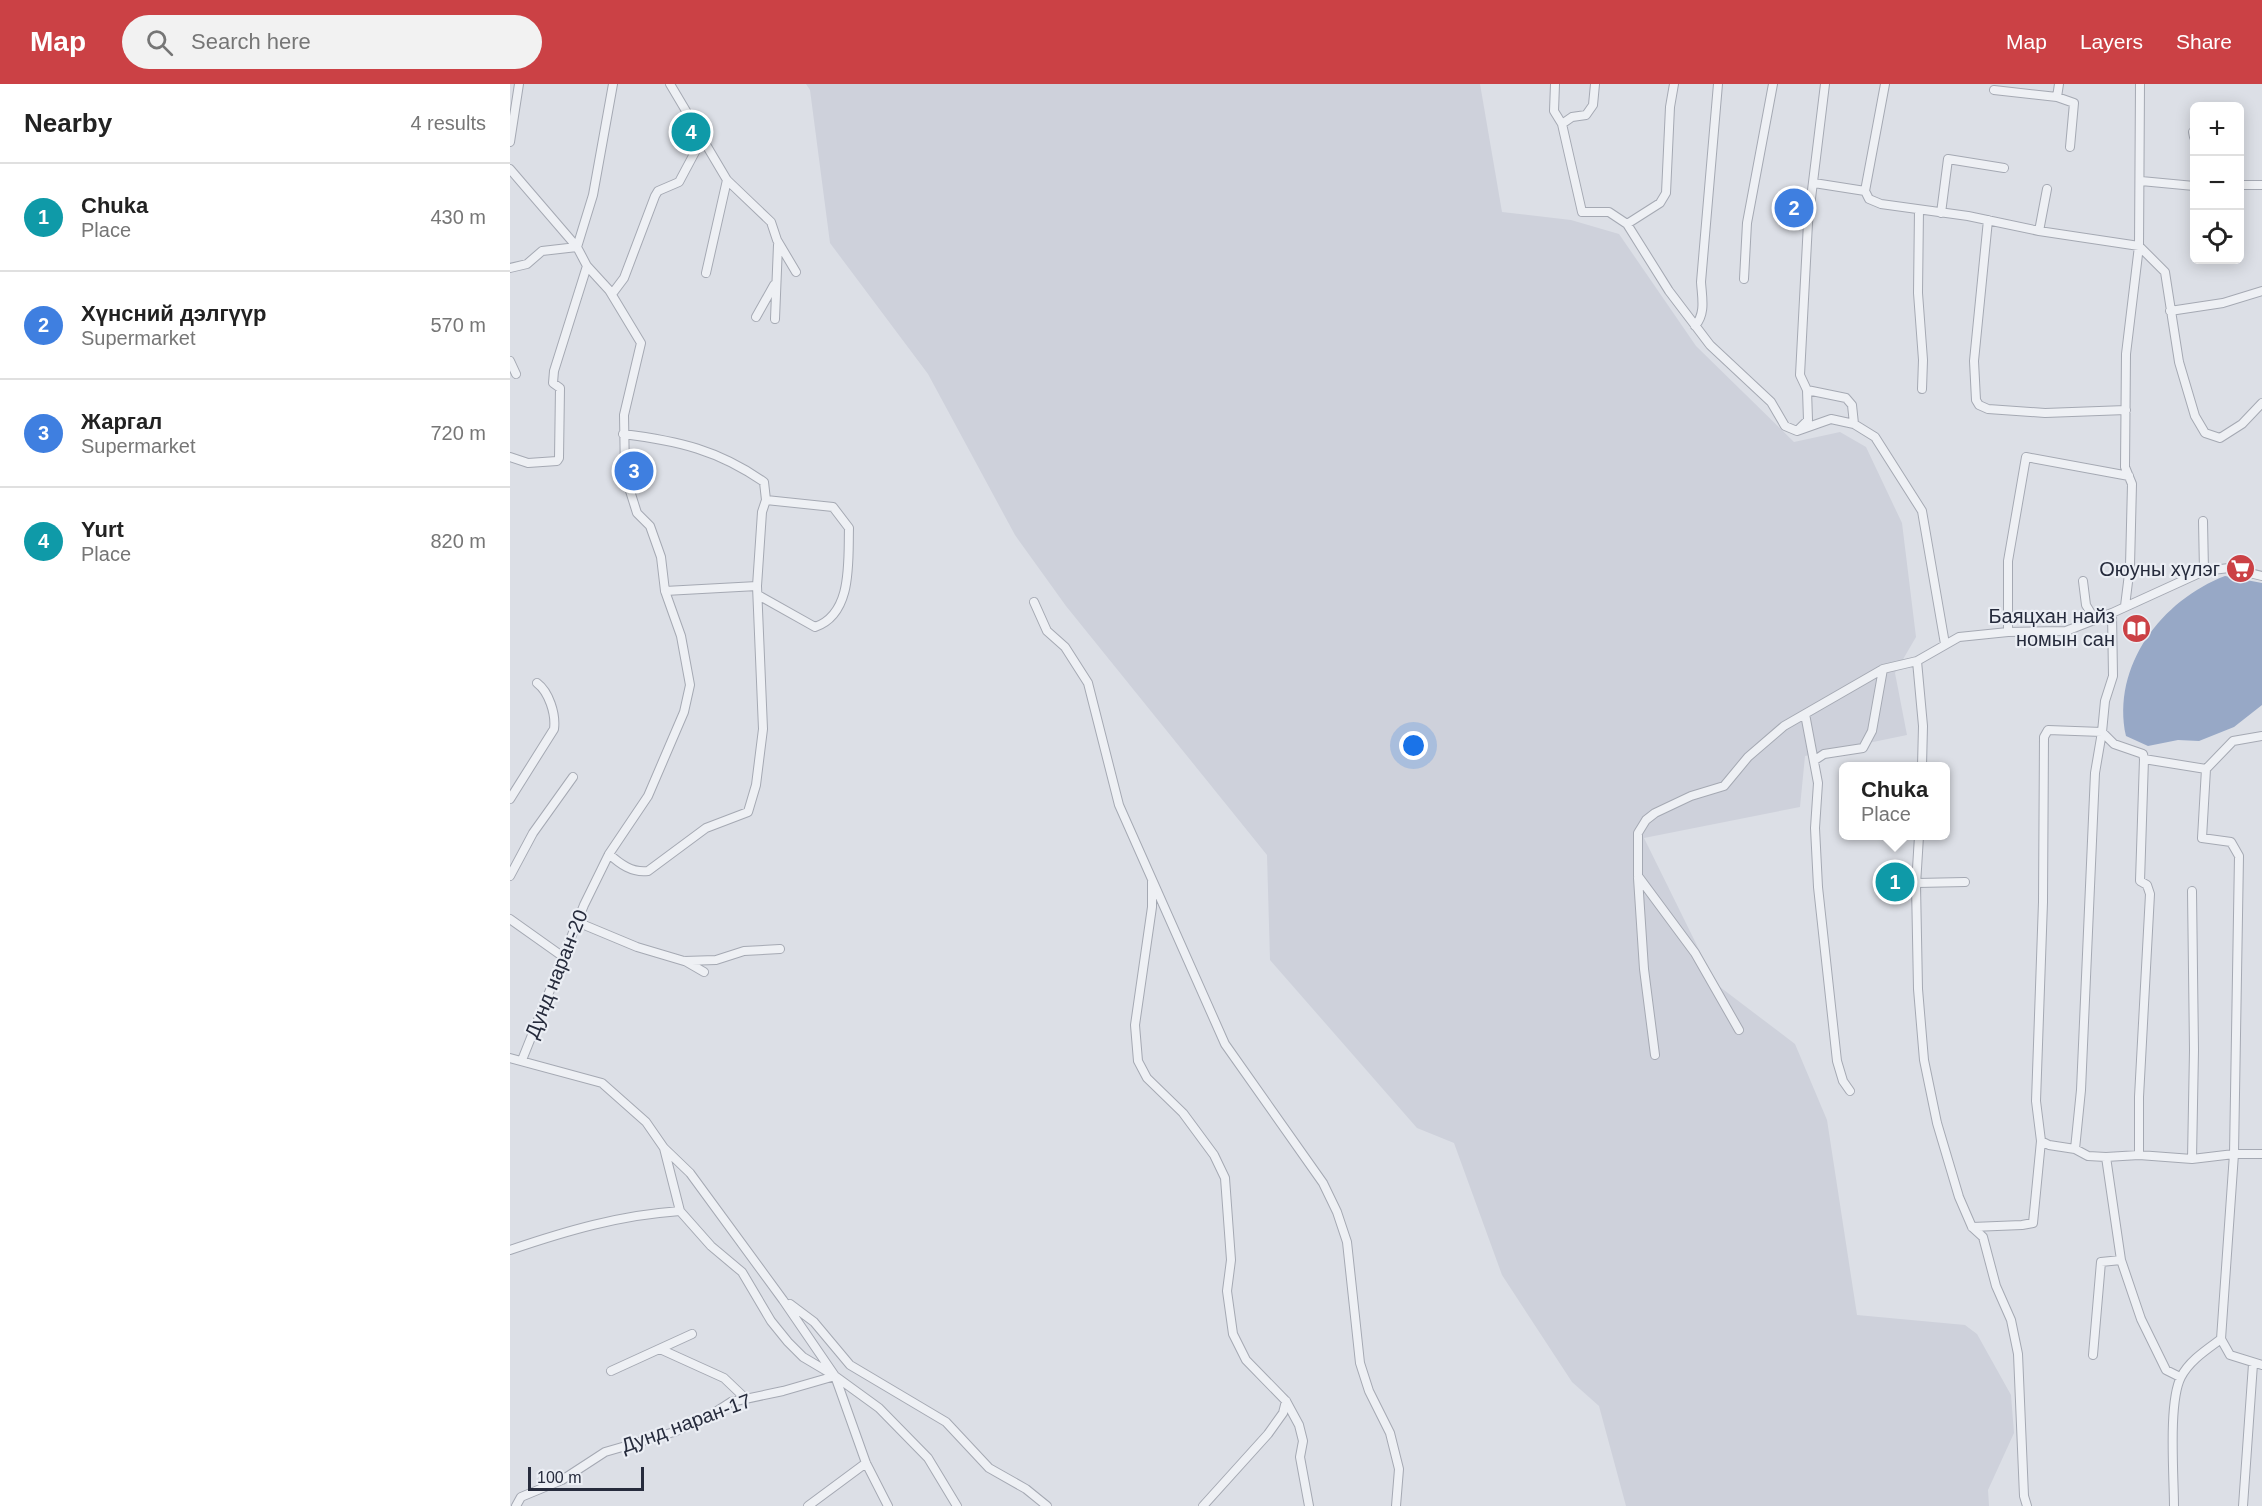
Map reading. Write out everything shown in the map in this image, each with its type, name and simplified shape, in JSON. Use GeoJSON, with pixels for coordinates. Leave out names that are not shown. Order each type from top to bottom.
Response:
{"type":"FeatureCollection","features":[{"type":"Feature","properties":{"kind":"street"},"geometry":{"type":"LineString","coordinates":[[510,142],[519,84]]}},
{"type":"Feature","properties":{"kind":"street"},"geometry":{"type":"LineString","coordinates":[[510,268],[527,264],[542,251],[577,247],[593,195],[613,84]]}},
{"type":"Feature","properties":{"kind":"street"},"geometry":{"type":"LineString","coordinates":[[670,84],[728,180],[771,222],[777,240],[796,272]]}},
{"type":"Feature","properties":{"kind":"street"},"geometry":{"type":"LineString","coordinates":[[1555,84],[1554,111],[1562,124],[1582,212],[1610,212],[1627,224],[1669,291],[1695,326],[1710,345],[1771,402],[1785,426],[1797,431],[1831,419],[1854,423],[1875,436],[1922,511],[1945,644]]}},
{"type":"Feature","properties":{"kind":"street"},"geometry":{"type":"LineString","coordinates":[[1562,124],[1572,117],[1586,115],[1593,105],[1595,84]]}},
{"type":"Feature","properties":{"kind":"street"},"geometry":{"type":"LineString","coordinates":[[1627,224],[1660,203],[1666,194],[1670,107],[1674,84]]}},
{"type":"Feature","properties":{"kind":"street"},"geometry":{"type":"LineString","coordinates":[[1695,326],[1701,319],[1703,310],[1701,282],[1718,84]]}},
{"type":"Feature","properties":{"kind":"street"},"geometry":{"type":"LineString","coordinates":[[1744,279],[1747,223],[1773,84]]}},
{"type":"Feature","properties":{"kind":"street"},"geometry":{"type":"LineString","coordinates":[[1797,431],[1808,420],[1807,390],[1800,375],[1808,223],[1825,84]]}},
{"type":"Feature","properties":{"kind":"street"},"geometry":{"type":"LineString","coordinates":[[1885,84],[1864,191],[1869,199],[1881,204],[2139,246],[2165,272],[2179,362],[2195,416],[2205,433],[2220,438],[2242,424],[2262,403]]}},
{"type":"Feature","properties":{"kind":"street"},"geometry":{"type":"LineString","coordinates":[[2057,97],[2059,84]]}},
{"type":"Feature","properties":{"kind":"street"},"geometry":{"type":"LineString","coordinates":[[2125,606],[2130,566],[2132,484],[2125,467],[2126,354],[2139,246],[2140,84]]}},
{"type":"Feature","properties":{"kind":"street"},"geometry":{"type":"LineString","coordinates":[[1994,90],[2057,97],[2074,103],[2070,147]]}},
{"type":"Feature","properties":{"kind":"street"},"geometry":{"type":"LineString","coordinates":[[612,294],[624,278],[655,196],[658,191],[679,182],[703,137]]}},
{"type":"Feature","properties":{"kind":"street"},"geometry":{"type":"LineString","coordinates":[[1941,213],[1948,159],[2004,168]]}},
{"type":"Feature","properties":{"kind":"street","name":"Дунд наран-20"},"geometry":{"type":"LineString","coordinates":[[510,169],[577,247],[587,266],[612,294],[641,343],[624,416],[625,475],[637,513],[650,526],[661,557],[665,591],[681,636],[690,685],[684,712],[648,796],[609,854],[562,956],[522,1060]]}},
{"type":"Feature","properties":{"kind":"street"},"geometry":{"type":"LineString","coordinates":[[706,273],[728,180]]}},
{"type":"Feature","properties":{"kind":"street"},"geometry":{"type":"LineString","coordinates":[[2141,181],[2190,186]]}},
{"type":"Feature","properties":{"kind":"street"},"geometry":{"type":"LineString","coordinates":[[1814,183],[1864,191]]}},
{"type":"Feature","properties":{"kind":"street"},"geometry":{"type":"LineString","coordinates":[[2244,185],[2262,185]]}},
{"type":"Feature","properties":{"kind":"street"},"geometry":{"type":"LineString","coordinates":[[2039,231],[2047,189]]}},
{"type":"Feature","properties":{"kind":"street"},"geometry":{"type":"LineString","coordinates":[[1919,210],[1918,293],[1923,360],[1922,389]]}},
{"type":"Feature","properties":{"kind":"street"},"geometry":{"type":"LineString","coordinates":[[1988,220],[1974,361],[1976,400],[1979,405],[1988,409],[2045,413],[2126,410]]}},
{"type":"Feature","properties":{"kind":"street"},"geometry":{"type":"LineString","coordinates":[[775,319],[777,240]]}},
{"type":"Feature","properties":{"kind":"street"},"geometry":{"type":"LineString","coordinates":[[510,457],[528,463],[557,461],[559,458],[560,388],[553,383],[554,370],[587,266]]}},
{"type":"Feature","properties":{"kind":"street"},"geometry":{"type":"LineString","coordinates":[[756,317],[777,278]]}},
{"type":"Feature","properties":{"kind":"street"},"geometry":{"type":"LineString","coordinates":[[2170,311],[2223,303],[2262,291]]}},
{"type":"Feature","properties":{"kind":"street"},"geometry":{"type":"LineString","coordinates":[[510,361],[516,374]]}},
{"type":"Feature","properties":{"kind":"street"},"geometry":{"type":"LineString","coordinates":[[1807,390],[1846,398],[1852,405],[1854,423]]}},
{"type":"Feature","properties":{"kind":"street"},"geometry":{"type":"LineString","coordinates":[[609,854],[621,865],[641,872],[648,871],[706,828],[748,812],[756,786],[764,729],[757,586],[762,512],[766,500],[764,482],[736,463],[676,441],[624,434]]}},
{"type":"Feature","properties":{"kind":"street"},"geometry":{"type":"LineString","coordinates":[[2008,632],[2008,561],[2026,457],[2129,476]]}},
{"type":"Feature","properties":{"kind":"street"},"geometry":{"type":"LineString","coordinates":[[758,595],[815,627],[827,623],[837,612],[848,575],[849,528],[833,507],[766,500]]}},
{"type":"Feature","properties":{"kind":"street"},"geometry":{"type":"LineString","coordinates":[[2203,521],[2204,571]]}},
{"type":"Feature","properties":{"kind":"street"},"geometry":{"type":"LineString","coordinates":[[1655,1054],[1644,969],[1638,876],[1638,833],[1646,820],[1668,806],[1724,786],[1748,757],[1784,726],[1883,669],[1917,661],[1959,637],[2008,632],[2066,631],[2112,613],[2204,571],[2229,568],[2262,576]]}},
{"type":"Feature","properties":{"kind":"street"},"geometry":{"type":"LineString","coordinates":[[2083,581],[2086,605],[2095,620]]}},
{"type":"Feature","properties":{"kind":"street"},"geometry":{"type":"LineString","coordinates":[[665,591],[757,586]]}},
{"type":"Feature","properties":{"kind":"street"},"geometry":{"type":"LineString","coordinates":[[1034,602],[1047,631],[1065,647],[1088,683],[1119,805],[1153,877],[1225,1044],[1323,1183],[1337,1212],[1347,1242],[1360,1363],[1369,1390],[1390,1433],[1399,1469],[1396,1506]]}},
{"type":"Feature","properties":{"kind":"street"},"geometry":{"type":"LineString","coordinates":[[2075,1149],[2081,1090],[2095,773],[2105,701],[2113,676],[2112,613]]}},
{"type":"Feature","properties":{"kind":"street"},"geometry":{"type":"LineString","coordinates":[[1917,661],[1923,726],[1922,762]]}},
{"type":"Feature","properties":{"kind":"street"},"geometry":{"type":"LineString","coordinates":[[1815,760],[1824,754],[1863,747],[1872,731],[1883,669]]}},
{"type":"Feature","properties":{"kind":"street"},"geometry":{"type":"LineString","coordinates":[[510,799],[554,729],[555,722],[548,691],[537,682]]}},
{"type":"Feature","properties":{"kind":"street"},"geometry":{"type":"LineString","coordinates":[[1805,714],[1815,760],[1818,887],[1837,1061],[1843,1081],[1850,1091]]}},
{"type":"Feature","properties":{"kind":"street"},"geometry":{"type":"LineString","coordinates":[[1972,1227],[2022,1226],[2033,1223],[2041,1141],[2036,1101],[2043,902],[2044,737],[2048,730],[2102,732],[2114,744],[2143,754],[2140,881],[2147,885],[2150,894],[2140,1085],[2139,1155]]}},
{"type":"Feature","properties":{"kind":"street"},"geometry":{"type":"LineString","coordinates":[[2243,1506],[2258,1364],[2230,1355],[2221,1339],[2234,1154],[2239,856],[2231,842],[2202,838],[2202,801],[2206,769],[2233,741],[2262,736]]}},
{"type":"Feature","properties":{"kind":"street"},"geometry":{"type":"LineString","coordinates":[[2144,759],[2206,769]]}},
{"type":"Feature","properties":{"kind":"street"},"geometry":{"type":"LineString","coordinates":[[510,876],[533,833],[573,777]]}},
{"type":"Feature","properties":{"kind":"street"},"geometry":{"type":"LineString","coordinates":[[1919,840],[1918,989],[1924,1060],[1937,1123],[1959,1197],[1972,1227],[1983,1237],[1996,1286],[2012,1320],[2018,1354],[2024,1496],[2027,1506]]}},
{"type":"Feature","properties":{"kind":"street"},"geometry":{"type":"LineString","coordinates":[[1634,850],[1638,876],[1695,953],[1739,1030]]}},
{"type":"Feature","properties":{"kind":"street"},"geometry":{"type":"LineString","coordinates":[[1153,877],[1152,907],[1135,1025],[1138,1061],[1147,1078],[1183,1113],[1214,1155],[1225,1178],[1231,1260],[1227,1291],[1233,1334],[1246,1360],[1286,1401],[1303,1441],[1300,1457],[1309,1506]]}},
{"type":"Feature","properties":{"kind":"street"},"geometry":{"type":"LineString","coordinates":[[1917,883],[1965,882]]}},
{"type":"Feature","properties":{"kind":"street"},"geometry":{"type":"LineString","coordinates":[[2192,891],[2194,1050],[2192,1160]]}},
{"type":"Feature","properties":{"kind":"street"},"geometry":{"type":"LineString","coordinates":[[510,919],[562,956]]}},
{"type":"Feature","properties":{"kind":"street"},"geometry":{"type":"LineString","coordinates":[[577,922],[637,947],[684,961],[704,972]]}},
{"type":"Feature","properties":{"kind":"street"},"geometry":{"type":"LineString","coordinates":[[684,961],[716,960],[744,951],[780,949]]}},
{"type":"Feature","properties":{"kind":"street"},"geometry":{"type":"LineString","coordinates":[[510,1058],[602,1083],[646,1122],[664,1148],[690,1173],[783,1300],[835,1376],[866,1463],[888,1506]]}},
{"type":"Feature","properties":{"kind":"street"},"geometry":{"type":"LineString","coordinates":[[2041,1141],[2049,1145],[2075,1149],[2088,1156],[2139,1155],[2192,1160],[2234,1154],[2262,1154]]}},
{"type":"Feature","properties":{"kind":"street"},"geometry":{"type":"LineString","coordinates":[[664,1148],[680,1211],[711,1246],[742,1272],[771,1321],[788,1342],[803,1357],[835,1376],[879,1408],[927,1458],[957,1506]]}},
{"type":"Feature","properties":{"kind":"street"},"geometry":{"type":"LineString","coordinates":[[2106,1157],[2121,1260],[2141,1319],[2166,1370],[2181,1377]]}},
{"type":"Feature","properties":{"kind":"street"},"geometry":{"type":"LineString","coordinates":[[510,1250],[586,1225],[638,1214],[680,1211]]}},
{"type":"Feature","properties":{"kind":"street"},"geometry":{"type":"LineString","coordinates":[[2093,1355],[2101,1262],[2121,1260]]}},
{"type":"Feature","properties":{"kind":"street"},"geometry":{"type":"LineString","coordinates":[[783,1300],[814,1322],[850,1365],[946,1422],[989,1468],[1026,1489],[1046,1505]]}},
{"type":"Feature","properties":{"kind":"street"},"geometry":{"type":"LineString","coordinates":[[611,1371],[692,1334]]}},
{"type":"Feature","properties":{"kind":"street"},"geometry":{"type":"LineString","coordinates":[[2174,1506],[2175,1402],[2181,1377],[2198,1356],[2221,1339]]}},
{"type":"Feature","properties":{"kind":"street"},"geometry":{"type":"LineString","coordinates":[[660,1349],[724,1378],[745,1398]]}},
{"type":"Feature","properties":{"kind":"street","name":"Дунд наран-17"},"geometry":{"type":"LineString","coordinates":[[516,1506],[521,1497],[562,1480],[605,1452],[674,1432],[745,1398],[783,1391],[835,1376]]}},
{"type":"Feature","properties":{"kind":"street"},"geometry":{"type":"LineString","coordinates":[[1203,1506],[1242,1459],[1268,1434],[1283,1413],[1286,1401]]}},
{"type":"Feature","properties":{"kind":"street"},"geometry":{"type":"LineString","coordinates":[[808,1506],[866,1463]]}},
{"type":"Feature","properties":{"kind":"shaded area"},"geometry":{"type":"Polygon","coordinates":[[[806,84],[1480,84],[1502,212],[1571,220],[1619,234],[1696,346],[1794,442],[1840,432],[1866,447],[1902,523],[1916,637],[1895,673],[1907,735],[1805,756],[1800,807],[1644,838],[1716,984],[1795,1044],[1827,1120],[1857,1315],[1965,1325],[1977,1334],[2011,1395],[2014,1433],[1988,1490],[1989,1506],[1626,1506],[1599,1406],[1572,1382],[1502,1275],[1454,1143],[1417,1128],[1270,960],[1267,855],[1066,606],[1015,535],[928,374],[830,243],[810,90],[806,84]]]}},
{"type":"Feature","properties":{"kind":"water"},"geometry":{"type":"Polygon","coordinates":[[[2225,576],[2262,583],[2262,705],[2234,727],[2199,741],[2178,740],[2148,746],[2126,736],[2123,710],[2126,685],[2134,661],[2146,639],[2181,601],[2225,576]]]}},
{"type":"Feature","properties":{"kind":"place","name":"Yurt"},"geometry":{"type":"Point","coordinates":[691,132]}},
{"type":"Feature","properties":{"kind":"place","name":"Хүнсний дэлгүүр"},"geometry":{"type":"Point","coordinates":[1794,208]}},
{"type":"Feature","properties":{"kind":"place","name":"Жаргал"},"geometry":{"type":"Point","coordinates":[634,471]}},
{"type":"Feature","properties":{"kind":"place","name":"Оюуны хүлэг"},"geometry":{"type":"Point","coordinates":[2241,569]}},
{"type":"Feature","properties":{"kind":"place","name":"Баяцхан найз номын сан"},"geometry":{"type":"Point","coordinates":[2136,628]}},
{"type":"Feature","properties":{"kind":"place","name":"Chuka"},"geometry":{"type":"Point","coordinates":[1895,882]}}]}
